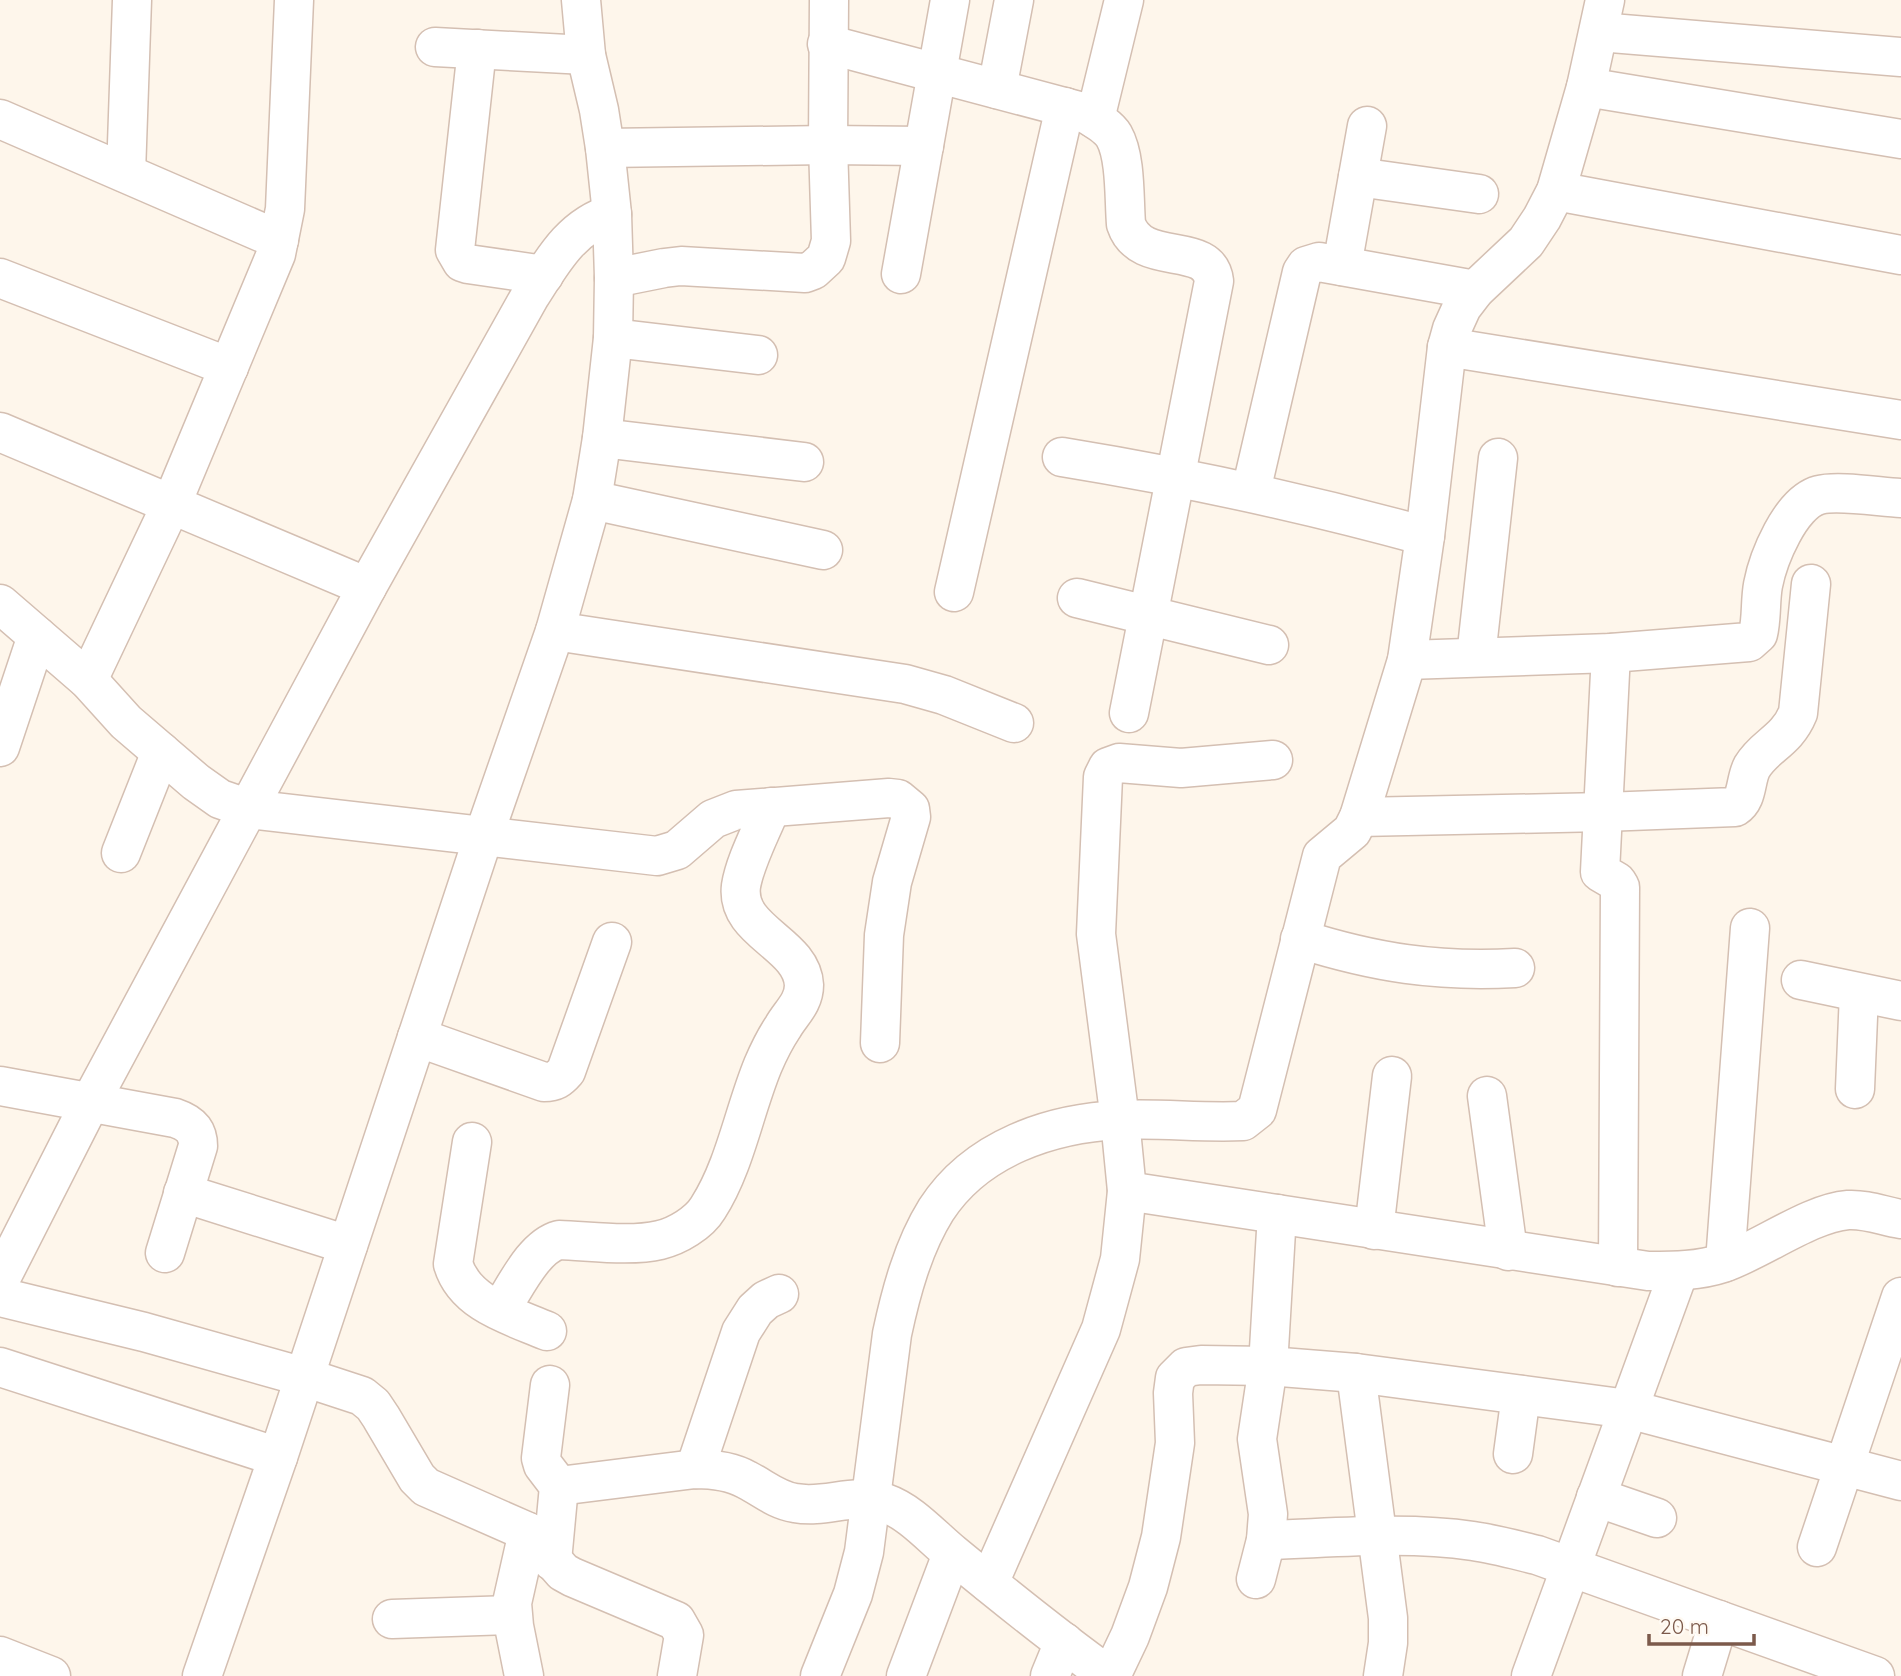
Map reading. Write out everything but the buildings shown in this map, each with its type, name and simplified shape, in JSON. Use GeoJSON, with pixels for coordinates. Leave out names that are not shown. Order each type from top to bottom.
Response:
{"type":"FeatureCollection","features":[{"type":"Feature","properties":{"kind":"street"},"geometry":{"type":"LineString","coordinates":[[126,173],[132,0]]}},
{"type":"Feature","properties":{"kind":"street"},"geometry":{"type":"LineString","coordinates":[[88,680],[172,503],[279,240],[285,209],[294,0]]}},
{"type":"Feature","properties":{"kind":"street"},"geometry":{"type":"LineString","coordinates":[[202,1676],[555,631],[592,500],[603,438],[612,338],[614,278],[612,214],[605,148],[586,55],[581,0]]}},
{"type":"Feature","properties":{"kind":"street"},"geometry":{"type":"LineString","coordinates":[[614,278],[681,266],[796,273],[813,270],[826,258],[831,241],[827,44],[830,0]]}},
{"type":"Feature","properties":{"kind":"street"},"geometry":{"type":"LineString","coordinates":[[901,274],[950,0]]}},
{"type":"Feature","properties":{"kind":"street"},"geometry":{"type":"LineString","coordinates":[[997,89],[1014,0]]}},
{"type":"Feature","properties":{"kind":"street"},"geometry":{"type":"LineString","coordinates":[[954,592],[1080,113],[1124,0]]}},
{"type":"Feature","properties":{"kind":"street"},"geometry":{"type":"LineString","coordinates":[[820,1676],[853,1594],[864,1552],[898,1304],[920,1241],[937,1209],[958,1183],[989,1157],[1023,1140],[1059,1127],[1120,1120],[1243,1121],[1257,1110],[1322,856],[1352,831],[1359,817],[1407,660],[1425,536],[1447,347],[1452,329],[1462,307],[1475,290],[1525,242],[1556,191],[1586,87],[1602,16],[1901,57]]}},
{"type":"Feature","properties":{"kind":"street"},"geometry":{"type":"LineString","coordinates":[[827,44],[1080,113],[1113,134],[1120,153],[1126,224],[1130,235],[1142,246],[1203,261],[1213,272],[1214,281],[1129,713]]}},
{"type":"Feature","properties":{"kind":"street"},"geometry":{"type":"LineString","coordinates":[[435,47],[586,55]]}},
{"type":"Feature","properties":{"kind":"street"},"geometry":{"type":"LineString","coordinates":[[477,49],[454,250],[462,262],[468,264],[544,275]]}},
{"type":"Feature","properties":{"kind":"street"},"geometry":{"type":"LineString","coordinates":[[1586,87],[1901,139]]}},
{"type":"Feature","properties":{"kind":"street"},"geometry":{"type":"LineString","coordinates":[[0,119],[279,240]]}},
{"type":"Feature","properties":{"kind":"street"},"geometry":{"type":"LineString","coordinates":[[1342,266],[1367,126]]}},
{"type":"Feature","properties":{"kind":"street"},"geometry":{"type":"LineString","coordinates":[[605,148],[924,146]]}},
{"type":"Feature","properties":{"kind":"street"},"geometry":{"type":"LineString","coordinates":[[1358,177],[1479,194]]}},
{"type":"Feature","properties":{"kind":"street"},"geometry":{"type":"LineString","coordinates":[[1556,191],[1901,255]]}},
{"type":"Feature","properties":{"kind":"street"},"geometry":{"type":"LineString","coordinates":[[0,1280],[12,1229],[90,1103],[367,587],[530,296],[575,235],[593,220],[612,214]]}},
{"type":"Feature","properties":{"kind":"street"},"geometry":{"type":"LineString","coordinates":[[1251,491],[1302,272],[1311,262],[1475,290]]}},
{"type":"Feature","properties":{"kind":"street"},"geometry":{"type":"LineString","coordinates":[[0,278],[229,367]]}},
{"type":"Feature","properties":{"kind":"street"},"geometry":{"type":"LineString","coordinates":[[612,338],[758,355]]}},
{"type":"Feature","properties":{"kind":"street"},"geometry":{"type":"LineString","coordinates":[[1447,347],[1901,420]]}},
{"type":"Feature","properties":{"kind":"street"},"geometry":{"type":"LineString","coordinates":[[0,432],[367,587]]}},
{"type":"Feature","properties":{"kind":"street"},"geometry":{"type":"LineString","coordinates":[[603,438],[804,463]]}},
{"type":"Feature","properties":{"kind":"street"},"geometry":{"type":"LineString","coordinates":[[1062,457],[1251,491],[1425,536]]}},
{"type":"Feature","properties":{"kind":"street"},"geometry":{"type":"LineString","coordinates":[[1476,657],[1498,458]]}},
{"type":"Feature","properties":{"kind":"street"},"geometry":{"type":"LineString","coordinates":[[1407,660],[1611,653],[1749,642],[1758,634],[1763,585],[1769,564],[1787,526],[1805,502],[1825,494],[1901,498]]}},
{"type":"Feature","properties":{"kind":"street"},"geometry":{"type":"LineString","coordinates":[[592,500],[823,550]]}},
{"type":"Feature","properties":{"kind":"street"},"geometry":{"type":"LineString","coordinates":[[1359,817],[1729,808],[1739,804],[1752,768],[1788,732],[1798,713],[1811,584]]}},
{"type":"Feature","properties":{"kind":"street"},"geometry":{"type":"LineString","coordinates":[[1077,598],[1269,645]]}},
{"type":"Feature","properties":{"kind":"street"},"geometry":{"type":"LineString","coordinates":[[0,604],[88,680],[126,722],[196,782],[220,799],[249,809],[657,856],[677,850],[724,813],[771,807],[898,799],[910,809],[911,817],[895,869],[884,935],[880,1043]]}},
{"type":"Feature","properties":{"kind":"street"},"geometry":{"type":"LineString","coordinates":[[555,631],[905,684],[944,695],[1014,723]]}},
{"type":"Feature","properties":{"kind":"street"},"geometry":{"type":"LineString","coordinates":[[0,747],[37,636]]}},
{"type":"Feature","properties":{"kind":"street"},"geometry":{"type":"LineString","coordinates":[[1611,653],[1600,872],[1617,882],[1620,887],[1618,1267]]}},
{"type":"Feature","properties":{"kind":"street"},"geometry":{"type":"LineString","coordinates":[[121,853],[161,752]]}},
{"type":"Feature","properties":{"kind":"street"},"geometry":{"type":"LineString","coordinates":[[989,1583],[1101,1329],[1120,1259],[1127,1191],[1096,934],[1103,777],[1108,767],[1119,763],[1181,768],[1273,760]]}},
{"type":"Feature","properties":{"kind":"street"},"geometry":{"type":"LineString","coordinates":[[500,1310],[548,1243],[559,1240],[660,1240],[694,1223],[707,1210],[725,1173],[770,1049],[784,1024],[801,1003],[804,992],[804,982],[797,964],[751,919],[744,908],[741,895],[744,875],[771,807]]}},
{"type":"Feature","properties":{"kind":"street"},"geometry":{"type":"LineString","coordinates":[[1725,1262],[1750,928]]}},
{"type":"Feature","properties":{"kind":"street"},"geometry":{"type":"LineString","coordinates":[[1300,939],[1385,962],[1460,970],[1515,968]]}},
{"type":"Feature","properties":{"kind":"street"},"geometry":{"type":"LineString","coordinates":[[417,1037],[544,1082],[553,1082],[566,1071],[612,942]]}},
{"type":"Feature","properties":{"kind":"street"},"geometry":{"type":"LineString","coordinates":[[1801,980],[1901,1000]]}},
{"type":"Feature","properties":{"kind":"street"},"geometry":{"type":"LineString","coordinates":[[1855,1089],[1859,993]]}},
{"type":"Feature","properties":{"kind":"street"},"geometry":{"type":"LineString","coordinates":[[1374,1230],[1392,1076]]}},
{"type":"Feature","properties":{"kind":"street"},"geometry":{"type":"LineString","coordinates":[[0,1087],[175,1118],[190,1125],[195,1131],[198,1146],[165,1253]]}},
{"type":"Feature","properties":{"kind":"street"},"geometry":{"type":"LineString","coordinates":[[1486,1096],[1508,1251]]}},
{"type":"Feature","properties":{"kind":"street"},"geometry":{"type":"LineString","coordinates":[[472,1143],[453,1264],[457,1275],[470,1293],[547,1331]]}},
{"type":"Feature","properties":{"kind":"street"},"geometry":{"type":"LineString","coordinates":[[1127,1191],[1648,1271],[1679,1271],[1725,1262],[1825,1216],[1847,1210],[1868,1211],[1901,1219]]}},
{"type":"Feature","properties":{"kind":"street"},"geometry":{"type":"LineString","coordinates":[[183,1193],[348,1245]]}},
{"type":"Feature","properties":{"kind":"street"},"geometry":{"type":"LineString","coordinates":[[1256,1579],[1266,1540],[1268,1514],[1257,1438],[1268,1366],[1277,1214]]}},
{"type":"Feature","properties":{"kind":"street"},"geometry":{"type":"LineString","coordinates":[[1531,1676],[1679,1271]]}},
{"type":"Feature","properties":{"kind":"street"},"geometry":{"type":"LineString","coordinates":[[695,1469],[741,1332],[755,1310],[766,1300],[779,1294]]}},
{"type":"Feature","properties":{"kind":"street"},"geometry":{"type":"LineString","coordinates":[[0,1297],[144,1332],[350,1390],[362,1396],[373,1405],[410,1471],[426,1487],[528,1532],[542,1545],[552,1561],[572,1577],[676,1621],[684,1635],[677,1676]]}},
{"type":"Feature","properties":{"kind":"street"},"geometry":{"type":"LineString","coordinates":[[1817,1547],[1901,1297]]}},
{"type":"Feature","properties":{"kind":"street"},"geometry":{"type":"LineString","coordinates":[[559,1486],[714,1469],[732,1473],[793,1503],[811,1504],[856,1497],[888,1504],[904,1513],[951,1554],[1110,1676],[1130,1636],[1148,1587],[1161,1537],[1175,1443],[1175,1378],[1186,1367],[1268,1366],[1356,1373],[1628,1409],[1901,1481]]}},
{"type":"Feature","properties":{"kind":"street"},"geometry":{"type":"LineString","coordinates":[[0,1367],[278,1457]]}},
{"type":"Feature","properties":{"kind":"street"},"geometry":{"type":"LineString","coordinates":[[1356,1373],[1388,1618],[1388,1643],[1383,1676]]}},
{"type":"Feature","properties":{"kind":"street"},"geometry":{"type":"LineString","coordinates":[[550,1385],[541,1458],[543,1465],[559,1486],[552,1561]]}},
{"type":"Feature","properties":{"kind":"street"},"geometry":{"type":"LineString","coordinates":[[1513,1454],[1521,1395]]}},
{"type":"Feature","properties":{"kind":"street"},"geometry":{"type":"LineString","coordinates":[[1597,1497],[1657,1518]]}},
{"type":"Feature","properties":{"kind":"street"},"geometry":{"type":"LineString","coordinates":[[524,1676],[512,1615],[513,1591],[528,1532]]}},
{"type":"Feature","properties":{"kind":"street"},"geometry":{"type":"LineString","coordinates":[[1266,1540],[1443,1537],[1475,1541],[1537,1555],[1875,1676]]}},
{"type":"Feature","properties":{"kind":"street"},"geometry":{"type":"LineString","coordinates":[[906,1676],[951,1554]]}},
{"type":"Feature","properties":{"kind":"street"},"geometry":{"type":"LineString","coordinates":[[392,1619],[512,1615]]}},
{"type":"Feature","properties":{"kind":"street"},"geometry":{"type":"LineString","coordinates":[[1702,1676],[1718,1620]]}},
{"type":"Feature","properties":{"kind":"street"},"geometry":{"type":"LineString","coordinates":[[1050,1676],[1064,1642]]}},
{"type":"Feature","properties":{"kind":"street"},"geometry":{"type":"LineString","coordinates":[[0,1656],[51,1676]]}}]}
